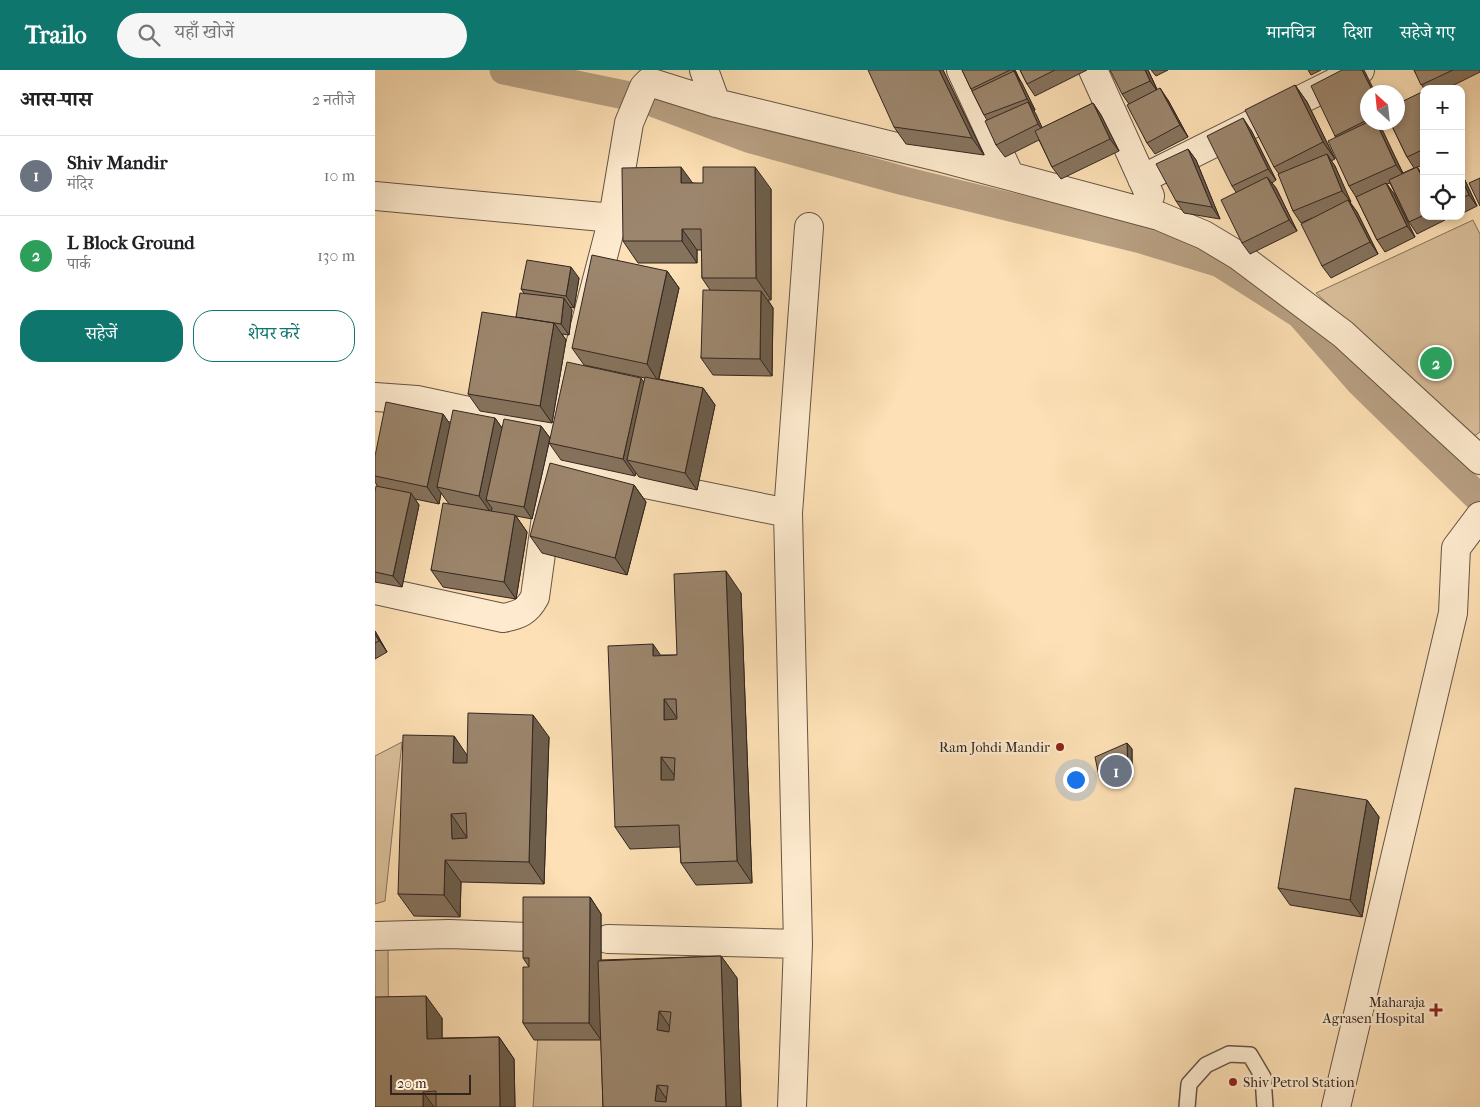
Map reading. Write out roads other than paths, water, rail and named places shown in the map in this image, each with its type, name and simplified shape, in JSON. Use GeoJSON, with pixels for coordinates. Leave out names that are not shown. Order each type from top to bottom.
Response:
{"type":"FeatureCollection","features":[{"type":"Feature","properties":{"kind":"street"},"geometry":{"type":"LineString","coordinates":[[705,70],[716,104]]}},
{"type":"Feature","properties":{"kind":"street"},"geometry":{"type":"LineString","coordinates":[[961,70],[1010,176]]}},
{"type":"Feature","properties":{"kind":"street"},"geometry":{"type":"LineString","coordinates":[[1093,70],[1159,216]]}},
{"type":"Feature","properties":{"kind":"street"},"geometry":{"type":"LineString","coordinates":[[1142,179],[1360,70]]}},
{"type":"Feature","properties":{"kind":"street"},"geometry":{"type":"LineString","coordinates":[[375,590],[503,618],[520,615],[529,608],[535,597],[558,430],[613,218],[629,123],[644,87],[649,82],[654,82],[716,104],[1010,176],[1159,216],[1204,235],[1239,256],[1335,329],[1480,460]]}},
{"type":"Feature","properties":{"kind":"street"},"geometry":{"type":"LineString","coordinates":[[375,196],[613,218]]}},
{"type":"Feature","properties":{"kind":"street"},"geometry":{"type":"LineString","coordinates":[[792,1107],[798,944],[788,513],[809,227]]}},
{"type":"Feature","properties":{"kind":"street"},"geometry":{"type":"LineString","coordinates":[[375,397],[417,400],[558,430]]}},
{"type":"Feature","properties":{"kind":"street"},"geometry":{"type":"LineString","coordinates":[[552,465],[788,513]]}},
{"type":"Feature","properties":{"kind":"street"},"geometry":{"type":"LineString","coordinates":[[1337,1107],[1453,613],[1455,548],[1480,516]]}},
{"type":"Feature","properties":{"kind":"street"},"geometry":{"type":"LineString","coordinates":[[375,936],[449,934],[529,937]]}},
{"type":"Feature","properties":{"kind":"street"},"geometry":{"type":"LineString","coordinates":[[608,939],[798,944]]}},
{"type":"Feature","properties":{"kind":"lane"},"geometry":{"type":"LineString","coordinates":[[1187,1107],[1189,1084],[1206,1065],[1229,1054],[1250,1055],[1263,1076],[1265,1107]]}},
{"type":"Feature","properties":{"kind":"waterway"},"geometry":{"type":"LineString","coordinates":[[504,70],[644,99],[748,138],[904,181],[1141,239],[1220,263],[1300,314],[1359,381],[1480,499]]}},
{"type":"Feature","properties":{"kind":"place","name":"L Block Ground"},"geometry":{"type":"Point","coordinates":[1436,363]}},
{"type":"Feature","properties":{"kind":"place","name":"Ram Johdi Mandir"},"geometry":{"type":"Point","coordinates":[1060,747]}},
{"type":"Feature","properties":{"kind":"place","name":"Shiv Mandir"},"geometry":{"type":"Point","coordinates":[1116,771]}},
{"type":"Feature","properties":{"kind":"place","name":"Maharaja Agrasen Hospital"},"geometry":{"type":"Point","coordinates":[1436,1010]}},
{"type":"Feature","properties":{"kind":"place","name":"Shiv Petrol Station"},"geometry":{"type":"Point","coordinates":[1233,1082]}}]}
